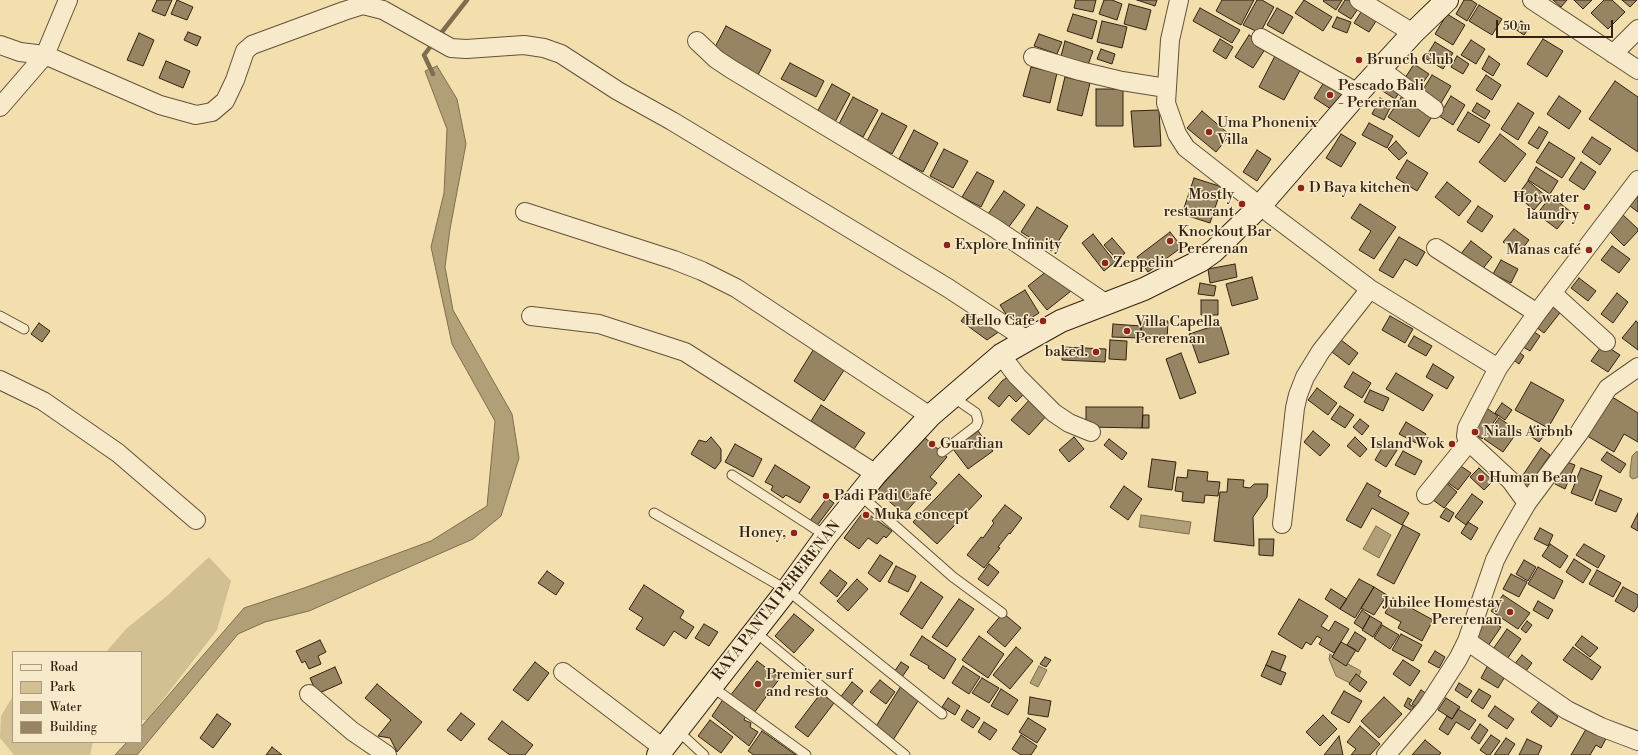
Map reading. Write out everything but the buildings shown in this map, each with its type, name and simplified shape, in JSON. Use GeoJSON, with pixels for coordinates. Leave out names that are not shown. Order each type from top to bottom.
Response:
{"type":"FeatureCollection","features":[{"type":"Feature","properties":{"kind":"street"},"geometry":{"type":"LineString","coordinates":[[0,107],[45,55],[68,0]]}},
{"type":"Feature","properties":{"kind":"street"},"geometry":{"type":"LineString","coordinates":[[1179,0],[1170,40],[1166,103],[1170,118],[1177,134],[1186,148],[1370,289],[1498,368]]}},
{"type":"Feature","properties":{"kind":"street"},"geometry":{"type":"LineString","coordinates":[[1360,0],[1413,33]]}},
{"type":"Feature","properties":{"kind":"street","name":"RAYA PANTAI PERERENAN"},"geometry":{"type":"LineString","coordinates":[[661,752],[787,590],[826,536],[876,474],[930,416],[1001,355],[1060,321],[1144,289],[1200,262],[1214,251],[1260,206],[1358,93],[1413,33],[1447,0]]}},
{"type":"Feature","properties":{"kind":"street"},"geometry":{"type":"LineString","coordinates":[[1532,0],[1638,70]]}},
{"type":"Feature","properties":{"kind":"street"},"geometry":{"type":"LineString","coordinates":[[0,45],[20,52],[45,55],[160,105],[196,115],[212,112],[225,101],[245,51],[252,45],[363,3],[383,10],[451,48],[466,49],[524,45],[544,48],[561,54],[618,91],[948,288],[1027,340]]}},
{"type":"Feature","properties":{"kind":"street"},"geometry":{"type":"LineString","coordinates":[[1613,54],[1638,29]]}},
{"type":"Feature","properties":{"kind":"street"},"geometry":{"type":"LineString","coordinates":[[1261,38],[1358,93]]}},
{"type":"Feature","properties":{"kind":"street"},"geometry":{"type":"LineString","coordinates":[[697,41],[716,59],[731,69],[993,227],[1105,303]]}},
{"type":"Feature","properties":{"kind":"street"},"geometry":{"type":"LineString","coordinates":[[1033,57],[1122,81],[1166,88]]}},
{"type":"Feature","properties":{"kind":"street"},"geometry":{"type":"LineString","coordinates":[[1380,69],[1434,109]]}},
{"type":"Feature","properties":{"kind":"street"},"geometry":{"type":"LineString","coordinates":[[1527,503],[1511,481],[1469,442],[1466,436],[1467,428],[1498,368],[1537,312],[1638,180]]}},
{"type":"Feature","properties":{"kind":"street"},"geometry":{"type":"LineString","coordinates":[[525,212],[674,260],[702,271],[736,288],[930,416]]}},
{"type":"Feature","properties":{"kind":"street"},"geometry":{"type":"LineString","coordinates":[[1436,248],[1537,312]]}},
{"type":"Feature","properties":{"kind":"street"},"geometry":{"type":"LineString","coordinates":[[1282,524],[1295,408],[1305,377],[1321,351],[1370,289]]}},
{"type":"Feature","properties":{"kind":"street"},"geometry":{"type":"LineString","coordinates":[[1552,293],[1606,342]]}},
{"type":"Feature","properties":{"kind":"street"},"geometry":{"type":"LineString","coordinates":[[531,316],[599,324],[685,352],[876,474]]}},
{"type":"Feature","properties":{"kind":"street"},"geometry":{"type":"LineString","coordinates":[[1001,355],[1017,376],[1054,413],[1069,423],[1092,432]]}},
{"type":"Feature","properties":{"kind":"street"},"geometry":{"type":"LineString","coordinates":[[1386,755],[1427,707],[1467,641],[1496,560],[1506,539],[1527,503],[1579,433],[1608,388],[1638,367]]}},
{"type":"Feature","properties":{"kind":"street"},"geometry":{"type":"LineString","coordinates":[[0,380],[43,401],[118,452],[196,520]]}},
{"type":"Feature","properties":{"kind":"street"},"geometry":{"type":"LineString","coordinates":[[1426,495],[1469,442]]}},
{"type":"Feature","properties":{"kind":"street"},"geometry":{"type":"LineString","coordinates":[[1467,641],[1567,710],[1638,741]]}},
{"type":"Feature","properties":{"kind":"street"},"geometry":{"type":"LineString","coordinates":[[563,672],[661,752]]}},
{"type":"Feature","properties":{"kind":"street"},"geometry":{"type":"LineString","coordinates":[[309,694],[352,731],[387,755]]}},
{"type":"Feature","properties":{"kind":"lane"},"geometry":{"type":"LineString","coordinates":[[0,316],[24,329]]}},
{"type":"Feature","properties":{"kind":"lane"},"geometry":{"type":"LineString","coordinates":[[942,452],[976,426],[978,421],[976,413],[952,396]]}},
{"type":"Feature","properties":{"kind":"lane"},"geometry":{"type":"LineString","coordinates":[[732,475],[826,536]]}},
{"type":"Feature","properties":{"kind":"lane"},"geometry":{"type":"LineString","coordinates":[[860,495],[954,577],[1002,613]]}},
{"type":"Feature","properties":{"kind":"lane"},"geometry":{"type":"LineString","coordinates":[[654,513],[787,590],[942,714]]}},
{"type":"Feature","properties":{"kind":"lane"},"geometry":{"type":"LineString","coordinates":[[754,631],[905,755]]}},
{"type":"Feature","properties":{"kind":"lane"},"geometry":{"type":"LineString","coordinates":[[711,686],[806,755]]}},
{"type":"Feature","properties":{"kind":"lane"},"geometry":{"type":"LineString","coordinates":[[677,730],[704,755]]}},
{"type":"Feature","properties":{"kind":"green space"},"geometry":{"type":"Polygon","coordinates":[[[209,557],[231,581],[217,630],[147,720],[142,720],[142,651],[107,651],[127,628],[168,595],[209,557]]]}},
{"type":"Feature","properties":{"kind":"green space"},"geometry":{"type":"Polygon","coordinates":[[[12,698],[12,743],[93,743],[90,755],[14,755],[0,738],[1,716],[12,698]]]}},
{"type":"Feature","properties":{"kind":"water"},"geometry":{"type":"Polygon","coordinates":[[[437,66],[457,99],[466,144],[450,229],[445,267],[453,310],[512,414],[519,458],[501,516],[473,539],[309,611],[265,622],[238,634],[137,755],[115,755],[126,743],[142,743],[142,726],[244,608],[304,588],[431,541],[487,506],[495,421],[452,344],[431,247],[444,193],[447,129],[425,71],[437,66]]]}},
{"type":"Feature","properties":{"kind":"water"},"geometry":{"type":"Polygon","coordinates":[[[1638,452],[1638,477],[1633,479],[1630,477],[1630,471],[1632,456],[1638,452]]]}},
{"type":"Feature","properties":{"kind":"water"},"geometry":{"type":"Polygon","coordinates":[[[1141,515],[1191,522],[1189,534],[1139,527],[1141,515]]]}},
{"type":"Feature","properties":{"kind":"water"},"geometry":{"type":"Polygon","coordinates":[[[1376,526],[1391,535],[1379,558],[1363,549],[1376,526]]]}},
{"type":"Feature","properties":{"kind":"water"},"geometry":{"type":"Polygon","coordinates":[[[1330,654],[1346,665],[1348,664],[1361,671],[1359,676],[1350,683],[1336,676],[1329,659],[1330,654]]]}},
{"type":"Feature","properties":{"kind":"water"},"geometry":{"type":"Polygon","coordinates":[[[1039,666],[1047,670],[1038,687],[1030,683],[1039,666]]]}},
{"type":"Feature","properties":{"kind":"waterway"},"geometry":{"type":"LineString","coordinates":[[438,37],[467,0]]}},
{"type":"Feature","properties":{"kind":"waterway"},"geometry":{"type":"LineString","coordinates":[[433,74],[424,55],[434,42]]}},
{"type":"Feature","properties":{"kind":"place","name":"Brunch Club"},"geometry":{"type":"Point","coordinates":[1359,60]}},
{"type":"Feature","properties":{"kind":"place","name":"Pescado Bali - Pererenan"},"geometry":{"type":"Point","coordinates":[1330,95]}},
{"type":"Feature","properties":{"kind":"place","name":"Uma Phonenix Villa"},"geometry":{"type":"Point","coordinates":[1209,132]}},
{"type":"Feature","properties":{"kind":"place","name":"D Baya kitchen"},"geometry":{"type":"Point","coordinates":[1301,188]}},
{"type":"Feature","properties":{"kind":"place","name":"Mostly restaurant"},"geometry":{"type":"Point","coordinates":[1242,204]}},
{"type":"Feature","properties":{"kind":"place","name":"Hot water laundry"},"geometry":{"type":"Point","coordinates":[1587,207]}},
{"type":"Feature","properties":{"kind":"place","name":"Knockout Bar Pererenan"},"geometry":{"type":"Point","coordinates":[1170,241]}},
{"type":"Feature","properties":{"kind":"place","name":"Explore Infinity"},"geometry":{"type":"Point","coordinates":[947,245]}},
{"type":"Feature","properties":{"kind":"place","name":"Manas café"},"geometry":{"type":"Point","coordinates":[1589,250]}},
{"type":"Feature","properties":{"kind":"place","name":"Zeppelin"},"geometry":{"type":"Point","coordinates":[1105,263]}},
{"type":"Feature","properties":{"kind":"place","name":"Hello Cafe"},"geometry":{"type":"Point","coordinates":[1043,321]}},
{"type":"Feature","properties":{"kind":"place","name":"Villa Capella Pererenan"},"geometry":{"type":"Point","coordinates":[1127,331]}},
{"type":"Feature","properties":{"kind":"place","name":"baked."},"geometry":{"type":"Point","coordinates":[1096,352]}},
{"type":"Feature","properties":{"kind":"place","name":"Nialls Airbnb"},"geometry":{"type":"Point","coordinates":[1475,432]}},
{"type":"Feature","properties":{"kind":"place","name":"Guardian"},"geometry":{"type":"Point","coordinates":[932,444]}},
{"type":"Feature","properties":{"kind":"place","name":"Island Wok"},"geometry":{"type":"Point","coordinates":[1452,444]}},
{"type":"Feature","properties":{"kind":"place","name":"Human Bean"},"geometry":{"type":"Point","coordinates":[1481,478]}},
{"type":"Feature","properties":{"kind":"place","name":"Padi Padi Cafe"},"geometry":{"type":"Point","coordinates":[826,496]}},
{"type":"Feature","properties":{"kind":"place","name":"Muka concept"},"geometry":{"type":"Point","coordinates":[866,515]}},
{"type":"Feature","properties":{"kind":"place","name":"Honey,"},"geometry":{"type":"Point","coordinates":[794,533]}},
{"type":"Feature","properties":{"kind":"place","name":"Jubilee Homestay Pererenan"},"geometry":{"type":"Point","coordinates":[1510,612]}},
{"type":"Feature","properties":{"kind":"place","name":"Premier surf and resto"},"geometry":{"type":"Point","coordinates":[758,684]}}]}
